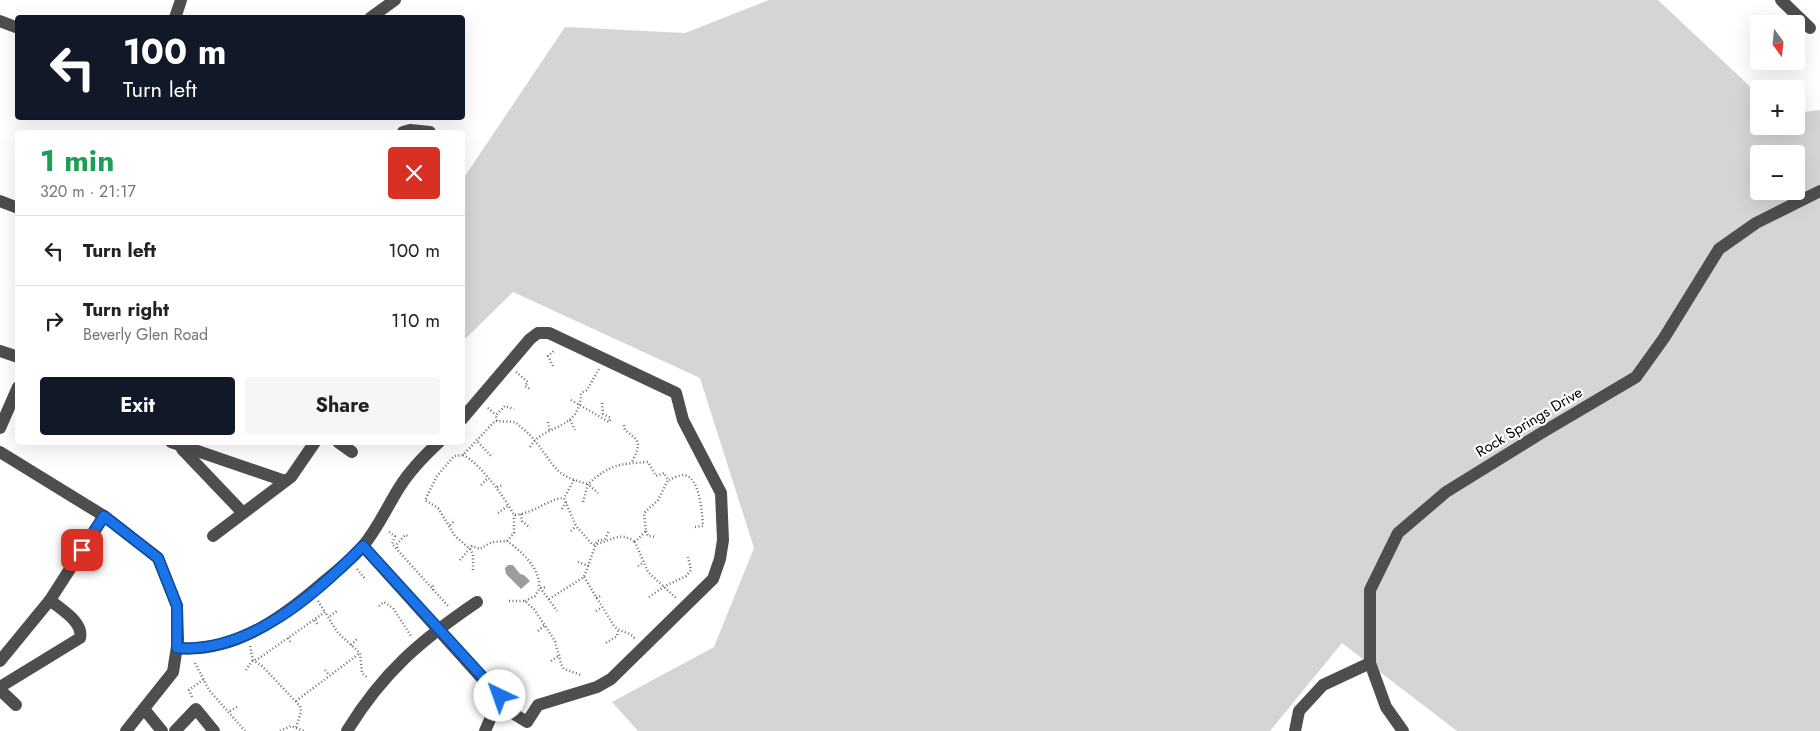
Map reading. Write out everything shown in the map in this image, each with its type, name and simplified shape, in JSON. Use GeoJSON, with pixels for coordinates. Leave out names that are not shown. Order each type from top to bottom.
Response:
{"type":"FeatureCollection","features":[{"type":"Feature","properties":{"kind":"street"},"geometry":{"type":"LineString","coordinates":[[176,15],[181,0]]}},
{"type":"Feature","properties":{"kind":"street"},"geometry":{"type":"LineString","coordinates":[[374,15],[395,0]]}},
{"type":"Feature","properties":{"kind":"street"},"geometry":{"type":"LineString","coordinates":[[1782,0],[1810,28]]}},
{"type":"Feature","properties":{"kind":"street"},"geometry":{"type":"LineString","coordinates":[[0,21],[15,27]]}},
{"type":"Feature","properties":{"kind":"street","name":"Rock Springs Drive"},"geometry":{"type":"LineString","coordinates":[[1403,731],[1386,707],[1370,663],[1370,590],[1398,533],[1446,492],[1636,377],[1719,249],[1756,223],[1820,191]]}},
{"type":"Feature","properties":{"kind":"street"},"geometry":{"type":"LineString","coordinates":[[0,200],[15,207]]}},
{"type":"Feature","properties":{"kind":"street"},"geometry":{"type":"LineString","coordinates":[[363,546],[526,727],[538,705],[597,687],[611,679],[713,579],[720,559],[723,530],[721,493],[718,483],[683,420],[676,392],[549,333],[538,333],[530,339],[465,415]]}},
{"type":"Feature","properties":{"kind":"street"},"geometry":{"type":"LineString","coordinates":[[1,351],[15,356]]}},
{"type":"Feature","properties":{"kind":"street"},"geometry":{"type":"LineString","coordinates":[[0,428],[15,393]]}},
{"type":"Feature","properties":{"kind":"street"},"geometry":{"type":"LineString","coordinates":[[176,445],[244,513]]}},
{"type":"Feature","properties":{"kind":"street"},"geometry":{"type":"LineString","coordinates":[[178,445],[285,481]]}},
{"type":"Feature","properties":{"kind":"street"},"geometry":{"type":"LineString","coordinates":[[213,536],[285,481],[313,445]]}},
{"type":"Feature","properties":{"kind":"street"},"geometry":{"type":"LineString","coordinates":[[342,445],[352,452]]}},
{"type":"Feature","properties":{"kind":"street"},"geometry":{"type":"LineString","coordinates":[[177,648],[209,647],[238,640],[255,632],[298,604],[363,546],[400,486],[420,459],[436,445]]}},
{"type":"Feature","properties":{"kind":"street"},"geometry":{"type":"LineString","coordinates":[[0,452],[104,516],[158,558],[177,606],[177,648],[173,672],[126,731]]}},
{"type":"Feature","properties":{"kind":"street"},"geometry":{"type":"LineString","coordinates":[[0,661],[50,600],[104,516]]}},
{"type":"Feature","properties":{"kind":"street"},"geometry":{"type":"LineString","coordinates":[[16,704],[0,689],[80,638],[78,623],[50,600]]}},
{"type":"Feature","properties":{"kind":"street"},"geometry":{"type":"LineString","coordinates":[[347,731],[391,670],[438,628],[477,602]]}},
{"type":"Feature","properties":{"kind":"street"},"geometry":{"type":"LineString","coordinates":[[1294,731],[1299,711],[1323,685],[1370,663]]}},
{"type":"Feature","properties":{"kind":"street"},"geometry":{"type":"LineString","coordinates":[[485,731],[500,696]]}},
{"type":"Feature","properties":{"kind":"street"},"geometry":{"type":"LineString","coordinates":[[175,731],[196,709],[214,731]]}},
{"type":"Feature","properties":{"kind":"street"},"geometry":{"type":"LineString","coordinates":[[144,710],[162,731]]}},
{"type":"Feature","properties":{"kind":"path"},"geometry":{"type":"LineString","coordinates":[[554,366],[548,356],[555,352],[560,339]]}},
{"type":"Feature","properties":{"kind":"path"},"geometry":{"type":"LineString","coordinates":[[508,365],[528,382],[525,386],[530,389]]}},
{"type":"Feature","properties":{"kind":"path"},"geometry":{"type":"LineString","coordinates":[[530,447],[534,439],[570,420],[580,405],[581,393],[587,390],[597,373]]}},
{"type":"Feature","properties":{"kind":"path"},"geometry":{"type":"LineString","coordinates":[[571,400],[609,422],[611,418],[603,414],[602,403]]}},
{"type":"Feature","properties":{"kind":"path"},"geometry":{"type":"LineString","coordinates":[[497,421],[496,415],[505,406],[514,409]]}},
{"type":"Feature","properties":{"kind":"path"},"geometry":{"type":"LineString","coordinates":[[570,420],[575,430]]}},
{"type":"Feature","properties":{"kind":"path"},"geometry":{"type":"LineString","coordinates":[[497,421],[515,422],[534,439],[556,471],[574,480],[588,484],[598,493]]}},
{"type":"Feature","properties":{"kind":"path"},"geometry":{"type":"LineString","coordinates":[[463,455],[497,421]]}},
{"type":"Feature","properties":{"kind":"path"},"geometry":{"type":"LineString","coordinates":[[548,422],[550,431]]}},
{"type":"Feature","properties":{"kind":"path"},"geometry":{"type":"LineString","coordinates":[[624,425],[625,430],[635,435],[638,442],[638,449],[632,462]]}},
{"type":"Feature","properties":{"kind":"path"},"geometry":{"type":"LineString","coordinates":[[478,442],[491,456]]}},
{"type":"Feature","properties":{"kind":"path"},"geometry":{"type":"LineString","coordinates":[[460,560],[470,550],[472,546],[480,549],[492,542],[507,541],[514,533],[514,515],[497,487],[487,479],[476,463],[463,455],[457,454],[437,476],[425,500],[438,508],[456,536],[470,550],[473,554],[473,570]]}},
{"type":"Feature","properties":{"kind":"path"},"geometry":{"type":"LineString","coordinates":[[583,502],[588,484],[609,467],[632,462],[648,462],[656,476],[664,473],[668,480]]}},
{"type":"Feature","properties":{"kind":"path"},"geometry":{"type":"LineString","coordinates":[[656,537],[648,536],[644,513],[658,500],[668,480],[684,475],[691,478],[695,484],[702,514],[703,526],[695,526]]}},
{"type":"Feature","properties":{"kind":"path"},"geometry":{"type":"LineString","coordinates":[[481,485],[487,479]]}},
{"type":"Feature","properties":{"kind":"path"},"geometry":{"type":"LineString","coordinates":[[514,515],[535,511],[554,500],[564,498],[574,480]]}},
{"type":"Feature","properties":{"kind":"path"},"geometry":{"type":"LineString","coordinates":[[497,487],[503,485]]}},
{"type":"Feature","properties":{"kind":"path"},"geometry":{"type":"LineString","coordinates":[[564,498],[580,533],[596,544]]}},
{"type":"Feature","properties":{"kind":"path"},"geometry":{"type":"LineString","coordinates":[[562,509],[566,502]]}},
{"type":"Feature","properties":{"kind":"path"},"geometry":{"type":"LineString","coordinates":[[498,513],[509,505]]}},
{"type":"Feature","properties":{"kind":"path"},"geometry":{"type":"LineString","coordinates":[[521,514],[522,521],[530,528]]}},
{"type":"Feature","properties":{"kind":"path"},"geometry":{"type":"LineString","coordinates":[[450,525],[455,520]]}},
{"type":"Feature","properties":{"kind":"path"},"geometry":{"type":"LineString","coordinates":[[378,524],[395,536],[392,544],[415,567],[419,576],[457,615]]}},
{"type":"Feature","properties":{"kind":"path"},"geometry":{"type":"LineString","coordinates":[[571,531],[576,526]]}},
{"type":"Feature","properties":{"kind":"path"},"geometry":{"type":"LineString","coordinates":[[549,599],[584,578],[597,541],[604,539],[609,531]]}},
{"type":"Feature","properties":{"kind":"path"},"geometry":{"type":"LineString","coordinates":[[635,542],[646,531]]}},
{"type":"Feature","properties":{"kind":"path"},"geometry":{"type":"LineString","coordinates":[[397,550],[400,540],[405,535],[409,536]]}},
{"type":"Feature","properties":{"kind":"path"},"geometry":{"type":"LineString","coordinates":[[596,544],[616,536],[628,537],[635,542],[648,572],[684,606]]}},
{"type":"Feature","properties":{"kind":"path"},"geometry":{"type":"LineString","coordinates":[[507,541],[530,562],[539,579],[540,588],[557,611]]}},
{"type":"Feature","properties":{"kind":"path"},"geometry":{"type":"LineString","coordinates":[[649,597],[665,586],[686,576],[691,570],[688,557]]}},
{"type":"Feature","properties":{"kind":"path"},"geometry":{"type":"LineString","coordinates":[[578,562],[589,566]]}},
{"type":"Feature","properties":{"kind":"path"},"geometry":{"type":"LineString","coordinates":[[638,566],[644,562]]}},
{"type":"Feature","properties":{"kind":"path"},"geometry":{"type":"LineString","coordinates":[[584,578],[618,631],[631,634],[642,648]]}},
{"type":"Feature","properties":{"kind":"path"},"geometry":{"type":"LineString","coordinates":[[433,585],[433,590]]}},
{"type":"Feature","properties":{"kind":"path"},"geometry":{"type":"LineString","coordinates":[[509,601],[525,601],[534,596],[540,588],[547,587]]}},
{"type":"Feature","properties":{"kind":"path"},"geometry":{"type":"LineString","coordinates":[[596,598],[601,596]]}},
{"type":"Feature","properties":{"kind":"path"},"geometry":{"type":"LineString","coordinates":[[525,601],[534,609],[555,641],[564,669],[580,675]]}},
{"type":"Feature","properties":{"kind":"path"},"geometry":{"type":"LineString","coordinates":[[379,606],[384,602],[392,608],[412,637]]}},
{"type":"Feature","properties":{"kind":"path"},"geometry":{"type":"LineString","coordinates":[[596,611],[602,607]]}},
{"type":"Feature","properties":{"kind":"path"},"geometry":{"type":"LineString","coordinates":[[330,616],[337,611]]}},
{"type":"Feature","properties":{"kind":"path"},"geometry":{"type":"LineString","coordinates":[[246,670],[253,660],[265,654],[325,612],[330,616],[338,633],[360,653],[362,673],[368,678]]}},
{"type":"Feature","properties":{"kind":"path"},"geometry":{"type":"LineString","coordinates":[[314,620],[318,624]]}},
{"type":"Feature","properties":{"kind":"path"},"geometry":{"type":"LineString","coordinates":[[611,622],[615,620]]}},
{"type":"Feature","properties":{"kind":"path"},"geometry":{"type":"LineString","coordinates":[[538,631],[545,625]]}},
{"type":"Feature","properties":{"kind":"path"},"geometry":{"type":"LineString","coordinates":[[606,643],[617,636],[618,631]]}},
{"type":"Feature","properties":{"kind":"path"},"geometry":{"type":"LineString","coordinates":[[288,638],[291,643]]}},
{"type":"Feature","properties":{"kind":"path"},"geometry":{"type":"LineString","coordinates":[[351,645],[357,639]]}},
{"type":"Feature","properties":{"kind":"path"},"geometry":{"type":"LineString","coordinates":[[250,645],[253,660],[262,666],[286,693],[296,700],[301,711],[296,728]]}},
{"type":"Feature","properties":{"kind":"path"},"geometry":{"type":"LineString","coordinates":[[296,700],[360,653]]}},
{"type":"Feature","properties":{"kind":"path"},"geometry":{"type":"LineString","coordinates":[[265,654],[271,654]]}},
{"type":"Feature","properties":{"kind":"path"},"geometry":{"type":"LineString","coordinates":[[551,661],[560,655]]}},
{"type":"Feature","properties":{"kind":"path"},"geometry":{"type":"LineString","coordinates":[[195,663],[209,690],[230,711],[245,731]]}},
{"type":"Feature","properties":{"kind":"path"},"geometry":{"type":"LineString","coordinates":[[326,670],[329,675]]}},
{"type":"Feature","properties":{"kind":"path"},"geometry":{"type":"LineString","coordinates":[[189,690],[204,679]]}},
{"type":"Feature","properties":{"kind":"path"},"geometry":{"type":"LineString","coordinates":[[185,688],[189,690],[196,709]]}},
{"type":"Feature","properties":{"kind":"path"},"geometry":{"type":"LineString","coordinates":[[286,693],[289,689]]}},
{"type":"Feature","properties":{"kind":"path"},"geometry":{"type":"LineString","coordinates":[[230,711],[237,707]]}},
{"type":"Feature","properties":{"kind":"path"},"geometry":{"type":"LineString","coordinates":[[280,731],[291,726],[304,731]]}},
{"type":"Feature","properties":{"kind":"shaded area"},"geometry":{"type":"Polygon","coordinates":[[[769,0],[1658,0],[1750,87],[1750,135],[1805,135],[1805,112],[1820,110],[1820,731],[1457,731],[1342,643],[1270,731],[638,731],[612,702],[714,647],[754,548],[700,378],[513,292],[465,339],[465,176],[565,27],[685,33],[769,0]]]}},
{"type":"Feature","properties":{"kind":"shaded area"},"geometry":{"type":"Polygon","coordinates":[[[508,565],[513,565],[520,574],[530,581],[521,589],[506,574],[505,568],[508,565]]]}},
{"type":"Feature","properties":{"kind":"route"},"geometry":{"type":"LineString","coordinates":[[82,550],[104,516],[158,558],[177,606],[177,648],[185,649],[209,647],[238,640],[255,632],[298,604],[363,546],[500,696]]}}]}
